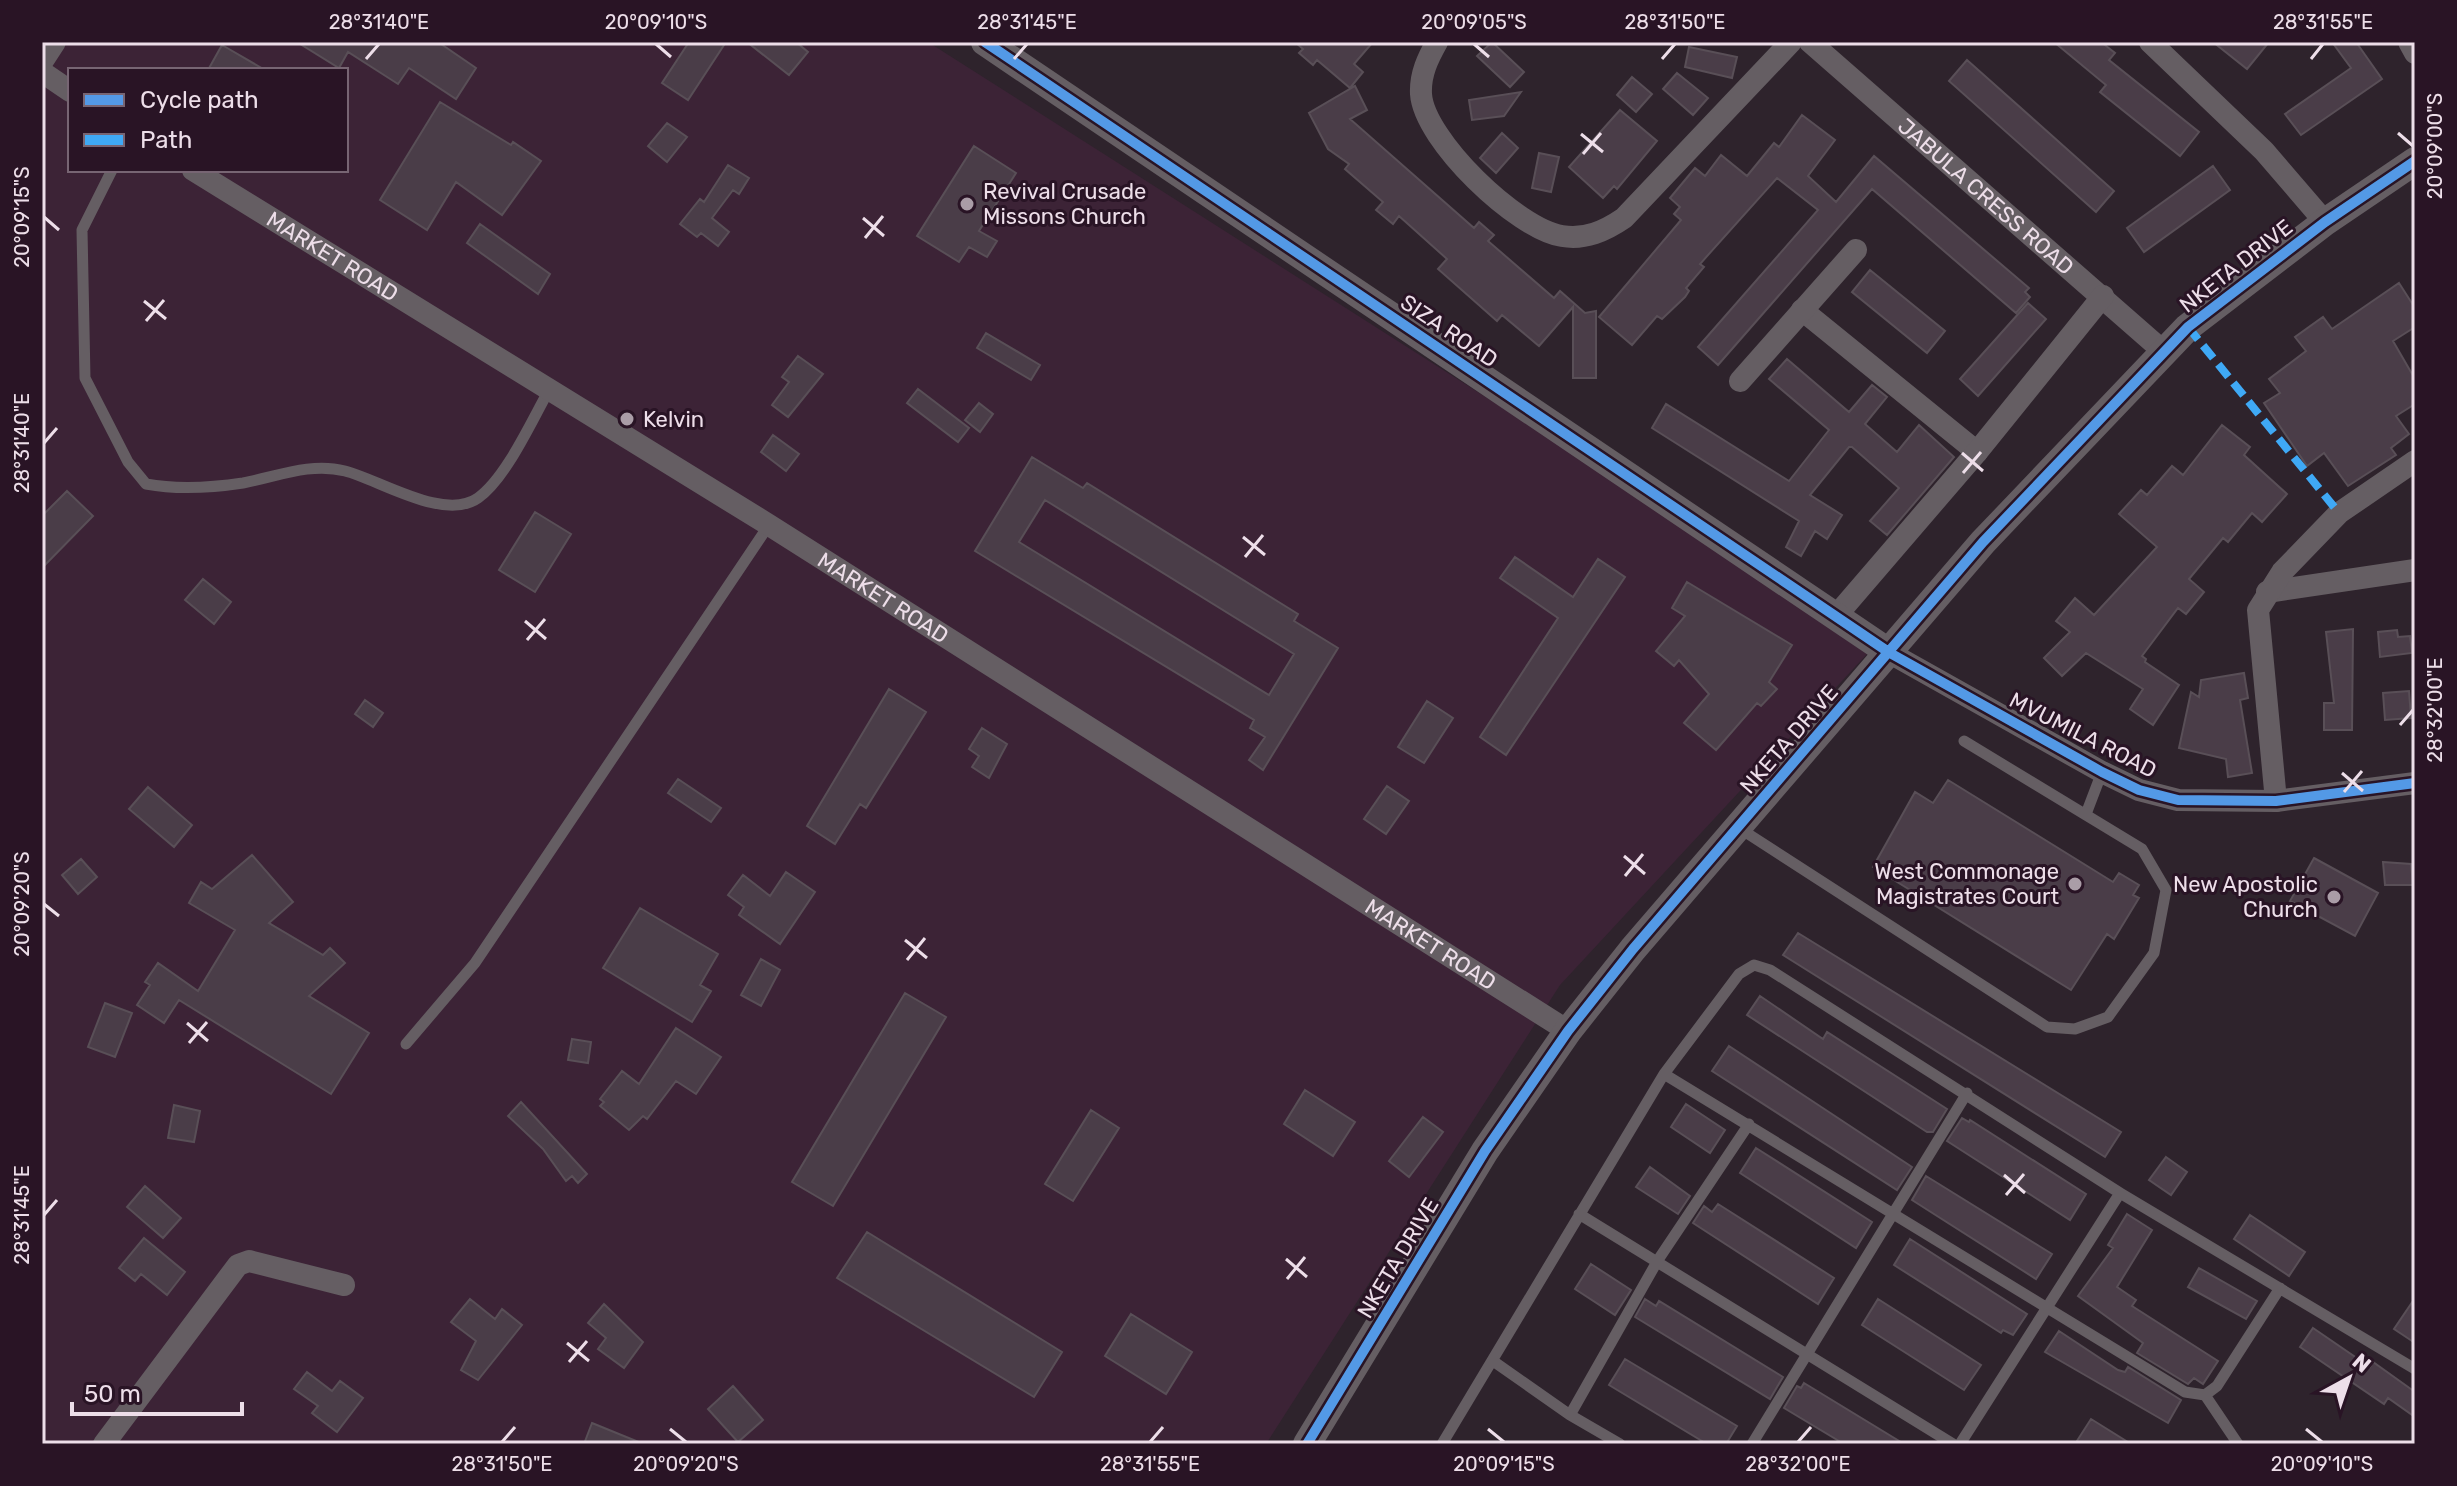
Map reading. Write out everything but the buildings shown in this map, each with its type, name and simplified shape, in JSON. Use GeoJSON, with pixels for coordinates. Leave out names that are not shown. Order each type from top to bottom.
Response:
{"type":"FeatureCollection","features":[{"type":"Feature","properties":{"kind":"street"},"geometry":{"type":"LineString","coordinates":[[42,62],[55,42]]}},
{"type":"Feature","properties":{"kind":"street","name":"SIZA ROAD"},"geometry":{"type":"LineString","coordinates":[[985,42],[1890,653]]}},
{"type":"Feature","properties":{"kind":"street"},"geometry":{"type":"LineString","coordinates":[[1437,42],[1423,70],[1421,96],[1446,148],[1465,172],[1537,227],[1572,236],[1604,232],[1624,218],[1791,42]]}},
{"type":"Feature","properties":{"kind":"street","name":"JABULA CRESS ROAD"},"geometry":{"type":"LineString","coordinates":[[1810,42],[2163,351]]}},
{"type":"Feature","properties":{"kind":"street"},"geometry":{"type":"LineString","coordinates":[[2150,42],[2264,151],[2325,222]]}},
{"type":"Feature","properties":{"kind":"street"},"geometry":{"type":"LineString","coordinates":[[2409,42],[2415,53]]}},
{"type":"Feature","properties":{"kind":"street"},"geometry":{"type":"LineString","coordinates":[[42,72],[68,90]]}},
{"type":"Feature","properties":{"kind":"street","name":"NKETA DRIVE"},"geometry":{"type":"LineString","coordinates":[[1307,1444],[1485,1151],[1568,1031],[1633,949],[1983,542],[2188,327],[2325,222],[2415,161]]}},
{"type":"Feature","properties":{"kind":"street","name":"MARKET ROAD"},"geometry":{"type":"LineString","coordinates":[[196,172],[548,392],[769,525],[1568,1031]]}},
{"type":"Feature","properties":{"kind":"street"},"geometry":{"type":"LineString","coordinates":[[1740,381],[1856,250]]}},
{"type":"Feature","properties":{"kind":"street"},"geometry":{"type":"LineString","coordinates":[[1836,616],[1977,452],[2103,296]]}},
{"type":"Feature","properties":{"kind":"street"},"geometry":{"type":"LineString","coordinates":[[1802,310],[1977,452]]}},
{"type":"Feature","properties":{"kind":"street"},"geometry":{"type":"LineString","coordinates":[[2276,801],[2258,610],[2267,592],[2339,513],[2415,461]]}},
{"type":"Feature","properties":{"kind":"street"},"geometry":{"type":"LineString","coordinates":[[2267,592],[2415,570]]}},
{"type":"Feature","properties":{"kind":"street","name":"MVUMILA ROAD"},"geometry":{"type":"LineString","coordinates":[[1890,653],[2102,772],[2139,790],[2178,800],[2276,801],[2415,783]]}},
{"type":"Feature","properties":{"kind":"street"},"geometry":{"type":"LineString","coordinates":[[104,1444],[238,1265],[249,1261],[344,1285]]}},
{"type":"Feature","properties":{"kind":"lane"},"geometry":{"type":"LineString","coordinates":[[111,172],[82,230],[85,378],[128,462],[146,484],[174,490],[241,483],[313,467],[345,471],[399,494],[452,505],[477,500],[499,474],[548,392]]}},
{"type":"Feature","properties":{"kind":"lane"},"geometry":{"type":"LineString","coordinates":[[406,1044],[475,963],[769,525]]}},
{"type":"Feature","properties":{"kind":"lane"},"geometry":{"type":"LineString","coordinates":[[1739,827],[2047,1027],[2075,1029],[2108,1017],[2154,953],[2166,890],[2142,849],[1964,741]]}},
{"type":"Feature","properties":{"kind":"lane"},"geometry":{"type":"LineString","coordinates":[[2086,814],[2102,772]]}},
{"type":"Feature","properties":{"kind":"lane"},"geometry":{"type":"LineString","coordinates":[[1442,1444],[1664,1074],[1739,974],[1754,965],[1770,970],[2120,1193],[2415,1369]]}},
{"type":"Feature","properties":{"kind":"lane"},"geometry":{"type":"LineString","coordinates":[[1664,1074],[2185,1392],[2205,1395],[2217,1386],[2280,1288]]}},
{"type":"Feature","properties":{"kind":"lane"},"geometry":{"type":"LineString","coordinates":[[1752,1444],[1967,1093]]}},
{"type":"Feature","properties":{"kind":"lane"},"geometry":{"type":"LineString","coordinates":[[1570,1415],[1658,1260],[1749,1124]]}},
{"type":"Feature","properties":{"kind":"lane"},"geometry":{"type":"LineString","coordinates":[[1960,1444],[2120,1193]]}},
{"type":"Feature","properties":{"kind":"lane"},"geometry":{"type":"LineString","coordinates":[[1579,1214],[1953,1444]]}},
{"type":"Feature","properties":{"kind":"lane"},"geometry":{"type":"LineString","coordinates":[[1493,1361],[1570,1415],[1620,1444]]}},
{"type":"Feature","properties":{"kind":"lane"},"geometry":{"type":"LineString","coordinates":[[2205,1395],[2238,1444]]}},
{"type":"Feature","properties":{"kind":"shaded area"},"geometry":{"type":"Polygon","coordinates":[[[42,42],[928,42],[1608,475],[1867,654],[1560,985],[1266,1444],[42,1444],[42,42]]]}},
{"type":"Feature","properties":{"kind":"marked path"},"geometry":{"type":"LineString","coordinates":[[2188,327],[2339,513]]}},
{"type":"Feature","properties":{"kind":"cycle path"},"geometry":{"type":"LineString","coordinates":[[985,42],[1890,653],[2102,772],[2139,790],[2178,800],[2276,801],[2415,783]]}},
{"type":"Feature","properties":{"kind":"cycle path"},"geometry":{"type":"LineString","coordinates":[[1307,1444],[1485,1151],[1568,1031],[1633,949],[1983,542],[2188,327],[2325,222],[2415,161]]}},
{"type":"Feature","properties":{"kind":"place","name":"Revival Crusade Missons Church"},"geometry":{"type":"Point","coordinates":[967,204]}},
{"type":"Feature","properties":{"kind":"place","name":"Kelvin"},"geometry":{"type":"Point","coordinates":[627,419]}},
{"type":"Feature","properties":{"kind":"place","name":"West Commonage Magistrates Court"},"geometry":{"type":"Point","coordinates":[2075,884]}},
{"type":"Feature","properties":{"kind":"place","name":"New Apostolic Church"},"geometry":{"type":"Point","coordinates":[2334,897]}}]}
